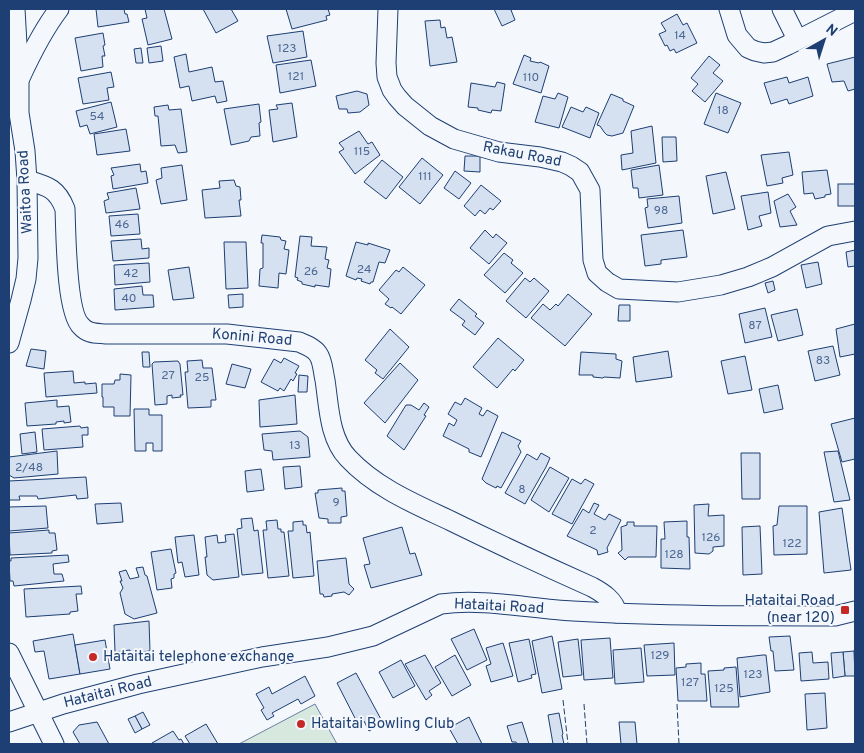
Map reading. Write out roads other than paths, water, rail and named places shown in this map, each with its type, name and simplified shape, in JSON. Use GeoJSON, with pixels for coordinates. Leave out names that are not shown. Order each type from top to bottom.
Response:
{"type":"FeatureCollection","features":[{"type":"Feature","properties":{"kind":"street","name":"Waitoa Road"},"geometry":{"type":"LineString","coordinates":[[9,343],[22,300],[28,258],[25,152],[14,115],[19,79],[15,9]]}},
{"type":"Feature","properties":{"kind":"street"},"geometry":{"type":"LineString","coordinates":[[19,79],[48,24],[59,9]]}},
{"type":"Feature","properties":{"kind":"street","name":"Rakau Road"},"geometry":{"type":"LineString","coordinates":[[388,9],[386,63],[392,90],[397,97],[430,126],[454,139],[499,152],[562,162],[580,172],[590,190],[593,260],[597,273],[619,289],[678,292],[721,285],[748,277],[828,236],[855,231]]}},
{"type":"Feature","properties":{"kind":"street"},"geometry":{"type":"LineString","coordinates":[[729,9],[737,35],[748,48],[764,53],[773,52],[855,11]]}},
{"type":"Feature","properties":{"kind":"street"},"geometry":{"type":"LineString","coordinates":[[782,9],[797,40]]}},
{"type":"Feature","properties":{"kind":"street","name":"Konini Road"},"geometry":{"type":"LineString","coordinates":[[27,180],[47,185],[62,199],[65,209],[67,270],[74,314],[77,322],[86,331],[106,334],[227,334],[299,342],[309,346],[318,354],[323,366],[331,425],[337,444],[347,457],[363,472],[390,490],[418,505],[518,554],[592,586],[612,601],[617,613]]}},
{"type":"Feature","properties":{"kind":"street","name":"Hataitai Road"},"geometry":{"type":"LineString","coordinates":[[9,722],[138,684],[262,657],[328,647],[373,636],[441,604],[481,603],[573,612],[656,616],[835,616],[855,611]]}},
{"type":"Feature","properties":{"kind":"street"},"geometry":{"type":"LineString","coordinates":[[9,653],[54,744]]}},
{"type":"Feature","properties":{"kind":"place","name":"Hataitai Road (near 120)"},"geometry":{"type":"Point","coordinates":[845,610]}},
{"type":"Feature","properties":{"kind":"place","name":"Hataitai telephone exchange"},"geometry":{"type":"Point","coordinates":[93,657]}},
{"type":"Feature","properties":{"kind":"place","name":"Hataitai Bowling Club"},"geometry":{"type":"Point","coordinates":[301,724]}}]}
